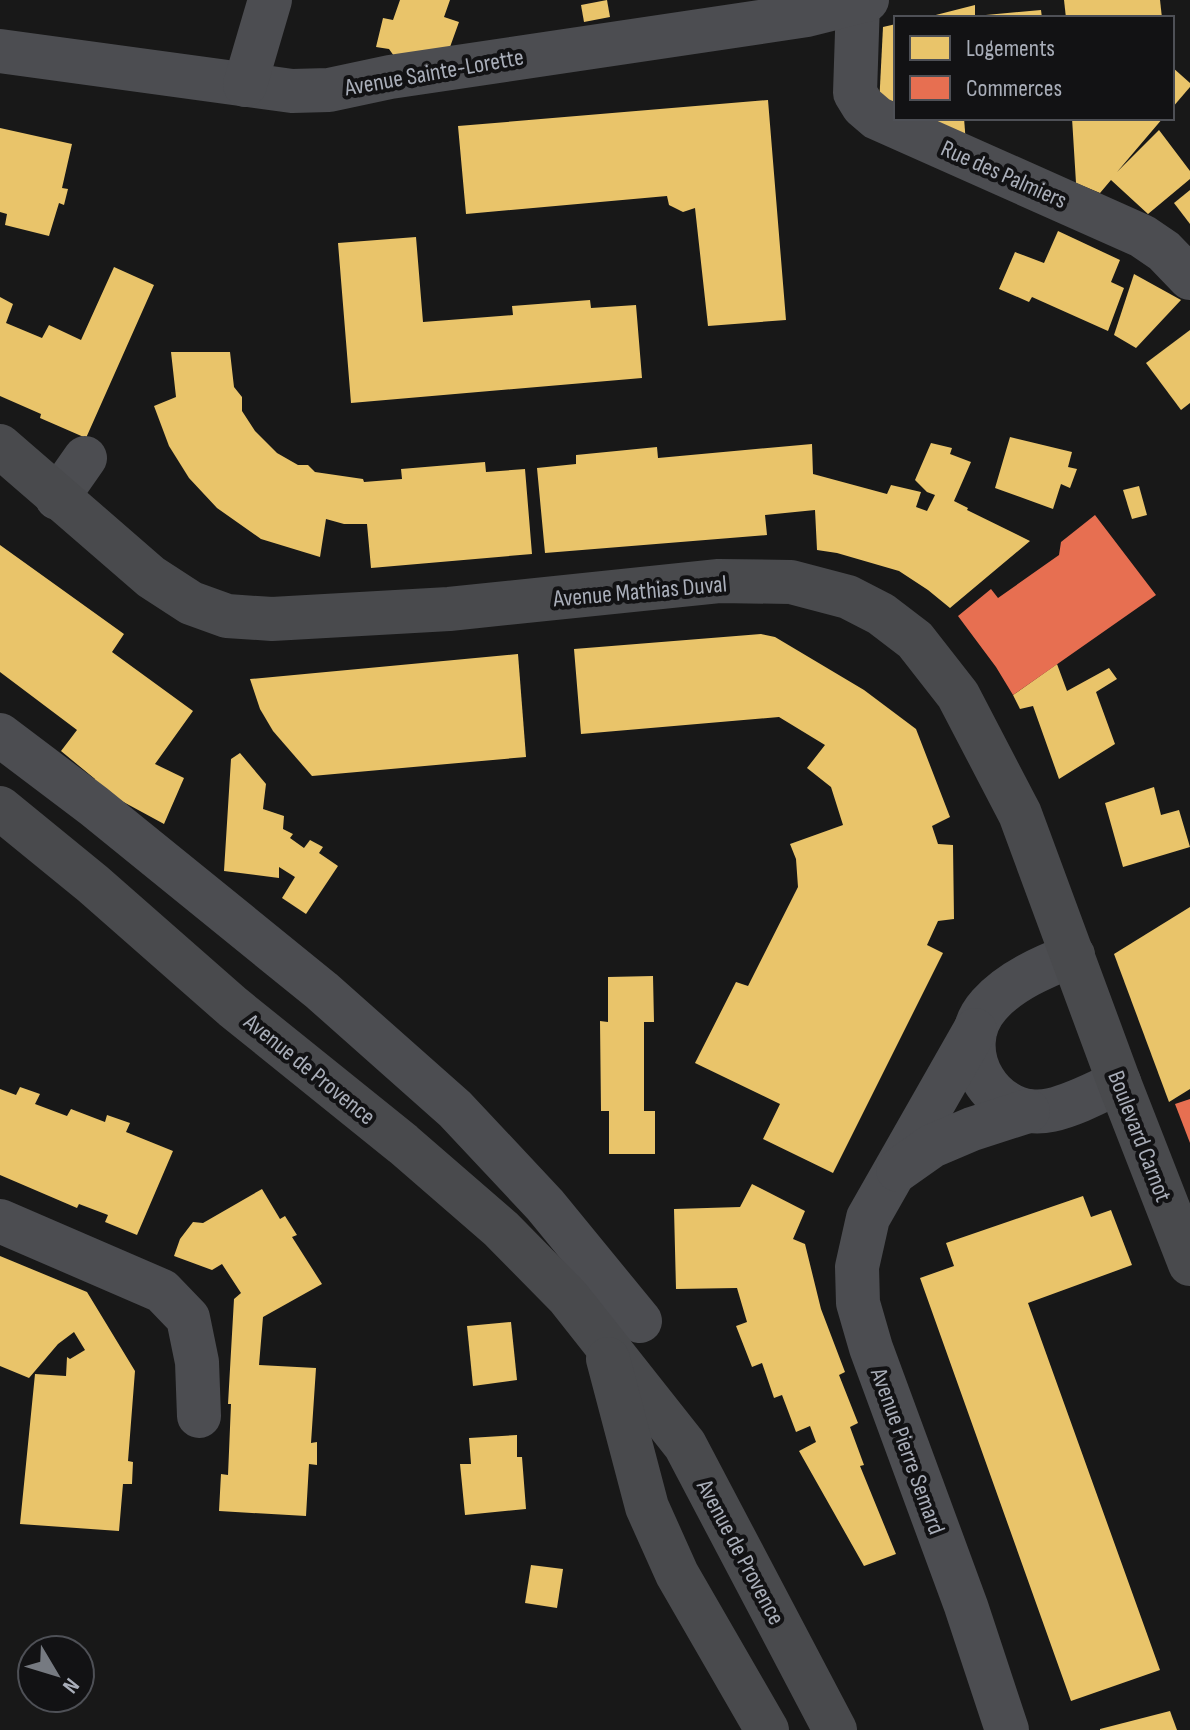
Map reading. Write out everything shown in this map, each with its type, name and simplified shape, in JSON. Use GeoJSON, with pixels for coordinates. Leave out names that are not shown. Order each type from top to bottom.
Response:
{"type":"FeatureCollection","features":[{"type":"Feature","properties":{"kind":"main road","name":"Avenue Mathias Duval"},"geometry":{"type":"LineString","coordinates":[[0,446],[151,577],[191,603],[227,616],[272,619],[449,609],[719,581],[791,582],[848,597],[881,614],[915,640],[958,695],[1020,814],[1092,1007]]}},
{"type":"Feature","properties":{"kind":"main road","name":"Avenue de Provence"},"geometry":{"type":"LineString","coordinates":[[0,808],[233,1007],[403,1144],[501,1229],[568,1297],[685,1445],[826,1714]]}},
{"type":"Feature","properties":{"kind":"main road","name":"Boulevard Carnot"},"geometry":{"type":"LineString","coordinates":[[1092,1007],[1190,1264]]}},
{"type":"Feature","properties":{"kind":"main road","name":"Avenue de Provence"},"geometry":{"type":"LineString","coordinates":[[604,1346],[647,1507],[677,1574],[767,1730]]}},
{"type":"Feature","properties":{"kind":"main road"},"geometry":{"type":"LineString","coordinates":[[639,1477],[667,1477],[679,1487],[735,1588],[826,1714]]}},
{"type":"Feature","properties":{"kind":"street"},"geometry":{"type":"LineString","coordinates":[[245,85],[270,0]]}},
{"type":"Feature","properties":{"kind":"street","name":"Avenue Sainte-Lorette"},"geometry":{"type":"LineString","coordinates":[[0,51],[292,91],[329,90],[405,75],[807,15],[862,1]]}},
{"type":"Feature","properties":{"kind":"street","name":"Rue des Palmiers"},"geometry":{"type":"LineString","coordinates":[[862,1],[855,93],[863,106],[877,118],[1142,236],[1164,251],[1190,278]]}},
{"type":"Feature","properties":{"kind":"street"},"geometry":{"type":"LineString","coordinates":[[57,498],[85,458]]}},
{"type":"Feature","properties":{"kind":"street"},"geometry":{"type":"LineString","coordinates":[[0,735],[94,806],[322,991],[455,1109],[545,1205],[640,1321]]}},
{"type":"Feature","properties":{"kind":"street"},"geometry":{"type":"LineString","coordinates":[[0,830],[62,859]]}},
{"type":"Feature","properties":{"kind":"street"},"geometry":{"type":"LineString","coordinates":[[1073,955],[1039,969],[987,1006],[975,1030],[973,1052],[978,1072],[990,1091],[1005,1103],[1028,1111],[1050,1111],[1119,1082]]}},
{"type":"Feature","properties":{"kind":"street","name":"Avenue Pierre Semard"},"geometry":{"type":"LineString","coordinates":[[975,1030],[868,1218],[857,1267],[858,1303],[871,1348],[966,1606],[1007,1730]]}},
{"type":"Feature","properties":{"kind":"street","name":"Avenue Pierre Semard"},"geometry":{"type":"LineString","coordinates":[[896,1172],[932,1146],[1028,1111]]}},
{"type":"Feature","properties":{"kind":"street"},"geometry":{"type":"LineString","coordinates":[[0,1221],[162,1291],[188,1318],[197,1362],[199,1416]]}},
{"type":"Feature","properties":{"kind":"building: Logements"},"geometry":{"type":"Polygon","coordinates":[[[400,0],[450,0],[444,17],[459,22],[450,47],[394,56],[389,49],[376,47],[383,18],[393,20],[400,0]]]}},
{"type":"Feature","properties":{"kind":"building: Logements"},"geometry":{"type":"Polygon","coordinates":[[[607,0],[610,17],[584,22],[581,5],[607,0]]]}},
{"type":"Feature","properties":{"kind":"building: Logements"},"geometry":{"type":"Polygon","coordinates":[[[1064,0],[1160,0],[1162,16],[1066,16],[1064,0]]]}},
{"type":"Feature","properties":{"kind":"building: Logements"},"geometry":{"type":"Polygon","coordinates":[[[975,5],[975,16],[932,16],[975,5]]]}},
{"type":"Feature","properties":{"kind":"building: Logements"},"geometry":{"type":"Polygon","coordinates":[[[1041,10],[1042,16],[975,16],[1041,10]]]}},
{"type":"Feature","properties":{"kind":"building: Logements"},"geometry":{"type":"Polygon","coordinates":[[[894,24],[894,112],[879,106],[883,27],[894,24]]]}},
{"type":"Feature","properties":{"kind":"building: Logements"},"geometry":{"type":"Polygon","coordinates":[[[1174,69],[1190,83],[1174,106],[1174,69]]]}},
{"type":"Feature","properties":{"kind":"building: Logements"},"geometry":{"type":"Polygon","coordinates":[[[768,100],[786,320],[708,326],[695,208],[683,212],[669,205],[667,196],[466,214],[458,126],[768,100]]]}},
{"type":"Feature","properties":{"kind":"building: Logements"},"geometry":{"type":"Polygon","coordinates":[[[912,120],[964,120],[966,144],[912,120]]]}},
{"type":"Feature","properties":{"kind":"building: Logements"},"geometry":{"type":"Polygon","coordinates":[[[1072,120],[1161,120],[1117,172],[1159,130],[1190,171],[1190,179],[1148,214],[1111,180],[1100,193],[1076,183],[1072,120]]]}},
{"type":"Feature","properties":{"kind":"building: Logements"},"geometry":{"type":"Polygon","coordinates":[[[0,128],[72,144],[62,188],[68,189],[64,205],[59,203],[49,236],[5,225],[7,214],[0,212],[0,128]]]}},
{"type":"Feature","properties":{"kind":"building: Logements"},"geometry":{"type":"Polygon","coordinates":[[[1190,190],[1190,224],[1174,203],[1190,190]]]}},
{"type":"Feature","properties":{"kind":"building: Logements"},"geometry":{"type":"Polygon","coordinates":[[[1058,231],[1120,260],[1111,282],[1124,288],[1108,331],[1032,297],[1029,302],[999,289],[1015,252],[1044,263],[1058,231]]]}},
{"type":"Feature","properties":{"kind":"building: Logements"},"geometry":{"type":"Polygon","coordinates":[[[416,237],[423,322],[513,315],[512,306],[590,300],[591,308],[636,305],[642,378],[351,403],[338,243],[416,237]]]}},
{"type":"Feature","properties":{"kind":"building: Logements"},"geometry":{"type":"Polygon","coordinates":[[[114,267],[154,285],[86,438],[0,396],[0,297],[13,304],[6,323],[42,338],[49,325],[81,340],[114,267]]]}},
{"type":"Feature","properties":{"kind":"building: Logements"},"geometry":{"type":"Polygon","coordinates":[[[1134,274],[1181,300],[1136,348],[1114,335],[1134,274]]]}},
{"type":"Feature","properties":{"kind":"building: Logements"},"geometry":{"type":"Polygon","coordinates":[[[1190,330],[1190,403],[1181,410],[1146,363],[1190,330]]]}},
{"type":"Feature","properties":{"kind":"building: Logements"},"geometry":{"type":"Polygon","coordinates":[[[171,352],[230,352],[234,387],[242,397],[242,411],[255,431],[277,453],[298,465],[308,465],[315,472],[363,479],[364,482],[402,479],[401,469],[485,462],[486,472],[525,469],[532,554],[371,568],[367,524],[344,524],[326,519],[320,557],[261,539],[217,508],[189,478],[169,446],[154,406],[176,397],[171,352]]]}},
{"type":"Feature","properties":{"kind":"building: Logements"},"geometry":{"type":"Polygon","coordinates":[[[1010,437],[1072,452],[1068,467],[1077,469],[1070,488],[1061,484],[1053,509],[995,488],[1010,437]]]}},
{"type":"Feature","properties":{"kind":"building: Logements"},"geometry":{"type":"Polygon","coordinates":[[[931,443],[952,448],[950,454],[971,462],[954,501],[1030,541],[950,608],[899,571],[817,550],[815,510],[765,515],[767,535],[545,553],[537,468],[576,464],[576,455],[657,447],[658,458],[812,444],[813,474],[887,494],[891,485],[921,492],[916,507],[927,511],[935,495],[915,480],[931,443]]]}},
{"type":"Feature","properties":{"kind":"building: Logements"},"geometry":{"type":"Polygon","coordinates":[[[1139,486],[1147,515],[1132,519],[1123,490],[1139,486]]]}},
{"type":"Feature","properties":{"kind":"building: Logements"},"geometry":{"type":"Polygon","coordinates":[[[0,545],[124,634],[112,652],[193,711],[155,764],[184,778],[164,824],[94,786],[95,779],[61,751],[77,730],[0,672],[0,545]]]}},
{"type":"Feature","properties":{"kind":"building: Logements"},"geometry":{"type":"Polygon","coordinates":[[[761,634],[775,637],[864,690],[916,729],[950,817],[932,826],[938,844],[953,845],[954,919],[938,921],[927,945],[943,953],[833,1173],[763,1139],[780,1104],[695,1063],[736,982],[748,986],[798,887],[796,859],[790,844],[843,825],[831,787],[807,768],[825,745],[779,717],[581,734],[574,649],[761,634]]]}},
{"type":"Feature","properties":{"kind":"building: Logements"},"geometry":{"type":"Polygon","coordinates":[[[518,654],[526,757],[312,776],[273,731],[260,709],[250,679],[518,654]]]}},
{"type":"Feature","properties":{"kind":"building: Logements"},"geometry":{"type":"Polygon","coordinates":[[[1057,664],[1067,691],[1109,668],[1117,679],[1096,692],[1115,744],[1059,779],[1033,706],[1020,709],[1013,695],[1057,664]]]}},
{"type":"Feature","properties":{"kind":"building: Logements"},"geometry":{"type":"Polygon","coordinates":[[[240,753],[266,784],[263,809],[284,816],[283,829],[293,834],[290,838],[304,848],[310,840],[323,847],[319,853],[338,866],[306,914],[282,898],[295,877],[279,867],[279,878],[224,871],[231,759],[240,753]]]}},
{"type":"Feature","properties":{"kind":"building: Logements"},"geometry":{"type":"Polygon","coordinates":[[[1154,787],[1161,815],[1179,810],[1190,847],[1123,867],[1105,803],[1154,787]]]}},
{"type":"Feature","properties":{"kind":"building: Logements"},"geometry":{"type":"Polygon","coordinates":[[[1190,907],[1190,1089],[1169,1102],[1114,954],[1190,907]]]}},
{"type":"Feature","properties":{"kind":"building: Logements"},"geometry":{"type":"Polygon","coordinates":[[[653,976],[654,1022],[644,1022],[644,1111],[655,1111],[655,1154],[609,1154],[609,1111],[601,1111],[600,1021],[608,1022],[608,977],[653,976]]]}},
{"type":"Feature","properties":{"kind":"building: Logements"},"geometry":{"type":"Polygon","coordinates":[[[20,1087],[40,1094],[35,1104],[67,1116],[71,1109],[105,1122],[107,1115],[130,1123],[126,1132],[173,1151],[137,1235],[105,1222],[108,1215],[79,1204],[77,1208],[0,1175],[0,1089],[16,1095],[20,1087]]]}},
{"type":"Feature","properties":{"kind":"building: Logements"},"geometry":{"type":"Polygon","coordinates":[[[752,1184],[805,1211],[793,1239],[805,1244],[821,1309],[845,1372],[839,1375],[858,1423],[850,1427],[864,1465],[860,1466],[896,1554],[864,1566],[799,1451],[816,1442],[810,1426],[796,1432],[782,1395],[774,1398],[762,1363],[752,1367],[736,1326],[747,1322],[737,1288],[676,1289],[674,1209],[740,1207],[752,1184]]]}},
{"type":"Feature","properties":{"kind":"building: Logements"},"geometry":{"type":"Polygon","coordinates":[[[262,1189],[280,1219],[285,1216],[297,1235],[292,1237],[322,1284],[263,1317],[259,1365],[316,1368],[311,1443],[317,1442],[317,1465],[309,1464],[306,1516],[219,1511],[221,1474],[228,1475],[231,1404],[228,1404],[234,1299],[241,1293],[222,1264],[212,1270],[174,1256],[180,1239],[193,1222],[203,1223],[262,1189]]]}},
{"type":"Feature","properties":{"kind":"building: Logements"},"geometry":{"type":"Polygon","coordinates":[[[1083,1196],[1091,1217],[1111,1210],[1132,1265],[1028,1303],[1160,1670],[1071,1701],[920,1278],[954,1266],[946,1243],[1083,1196]]]}},
{"type":"Feature","properties":{"kind":"building: Logements"},"geometry":{"type":"Polygon","coordinates":[[[0,1256],[87,1292],[135,1371],[128,1461],[133,1462],[132,1484],[123,1484],[119,1531],[20,1524],[35,1374],[66,1376],[67,1357],[70,1359],[85,1350],[74,1332],[58,1344],[29,1378],[0,1366],[0,1256]]]}},
{"type":"Feature","properties":{"kind":"building: Logements"},"geometry":{"type":"Polygon","coordinates":[[[511,1322],[517,1380],[473,1386],[467,1326],[511,1322]]]}},
{"type":"Feature","properties":{"kind":"building: Logements"},"geometry":{"type":"Polygon","coordinates":[[[517,1435],[517,1457],[522,1457],[526,1509],[465,1515],[460,1464],[471,1464],[469,1438],[517,1435]]]}},
{"type":"Feature","properties":{"kind":"building: Logements"},"geometry":{"type":"Polygon","coordinates":[[[531,1565],[563,1569],[557,1608],[525,1603],[531,1565]]]}},
{"type":"Feature","properties":{"kind":"building: Logements"},"geometry":{"type":"Polygon","coordinates":[[[1170,1711],[1177,1730],[1100,1730],[1100,1729],[1170,1711]]]}},
{"type":"Feature","properties":{"kind":"building: Commerces"},"geometry":{"type":"Polygon","coordinates":[[[1095,515],[1156,595],[1013,695],[958,616],[991,589],[998,598],[1059,555],[1061,542],[1095,515]]]}},
{"type":"Feature","properties":{"kind":"building: Commerces"},"geometry":{"type":"Polygon","coordinates":[[[1190,1099],[1190,1143],[1175,1104],[1190,1099]]]}}]}
